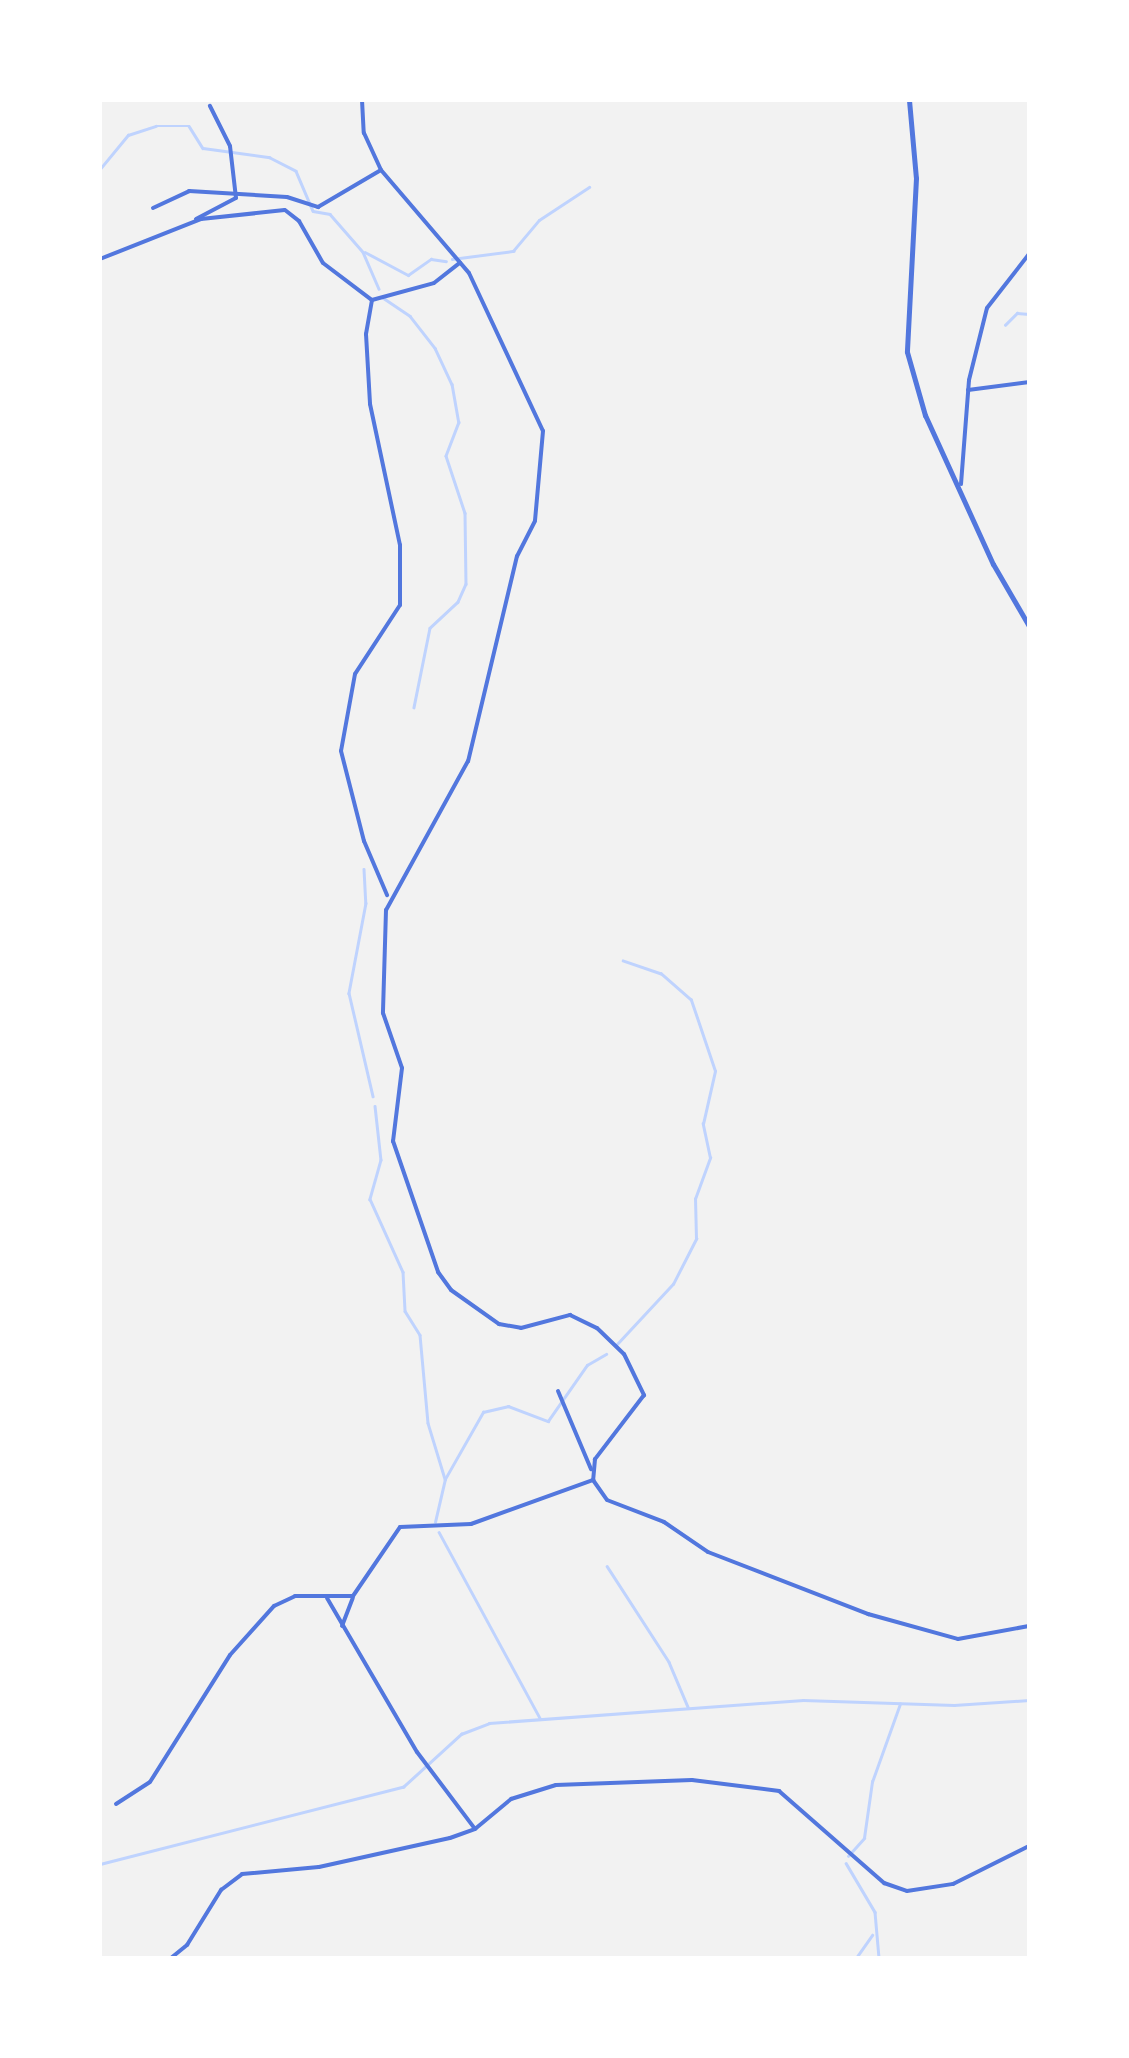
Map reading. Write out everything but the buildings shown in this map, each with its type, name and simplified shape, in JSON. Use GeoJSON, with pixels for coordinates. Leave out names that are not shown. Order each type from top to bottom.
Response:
{"type":"FeatureCollection","features":[{"type":"Feature","properties":{"kind":"street"},"geometry":{"type":"LineString","coordinates":[[362,100],[364,133],[382,170],[460,263],[541,425],[535,521],[517,556],[468,761],[388,897]]}},
{"type":"Feature","properties":{"kind":"street"},"geometry":{"type":"LineString","coordinates":[[908,100],[916,178],[906,352],[925,415],[961,484],[993,564],[1029,626]]}},
{"type":"Feature","properties":{"kind":"street"},"geometry":{"type":"LineString","coordinates":[[210,106],[230,146],[236,198]]}},
{"type":"Feature","properties":{"kind":"street"},"geometry":{"type":"LineString","coordinates":[[153,208],[189,191],[236,198],[286,197],[318,207],[382,170]]}},
{"type":"Feature","properties":{"kind":"street"},"geometry":{"type":"LineString","coordinates":[[100,259],[192,222],[236,198]]}},
{"type":"Feature","properties":{"kind":"street"},"geometry":{"type":"LineString","coordinates":[[192,222],[285,210],[300,220],[323,263],[372,300]]}},
{"type":"Feature","properties":{"kind":"street"},"geometry":{"type":"LineString","coordinates":[[961,484],[968,390],[988,306],[1029,254]]}},
{"type":"Feature","properties":{"kind":"street"},"geometry":{"type":"LineString","coordinates":[[372,300],[434,283],[460,263]]}},
{"type":"Feature","properties":{"kind":"street"},"geometry":{"type":"LineString","coordinates":[[372,300],[366,334],[370,404],[400,545],[400,605],[355,674],[341,751],[364,840],[388,897],[383,1013],[402,1062],[392,1136],[400,1172],[438,1272],[451,1290],[509,1328],[557,1315],[580,1318],[613,1340],[636,1370],[642,1405],[598,1456],[593,1479]]}},
{"type":"Feature","properties":{"kind":"street"},"geometry":{"type":"LineString","coordinates":[[968,390],[1029,382]]}},
{"type":"Feature","properties":{"kind":"street"},"geometry":{"type":"LineString","coordinates":[[558,1390],[593,1479],[607,1500],[664,1522],[708,1552],[868,1614],[958,1640],[1029,1626]]}},
{"type":"Feature","properties":{"kind":"street"},"geometry":{"type":"LineString","coordinates":[[342,1626],[353,1596],[400,1527],[471,1524],[593,1479]]}},
{"type":"Feature","properties":{"kind":"street"},"geometry":{"type":"LineString","coordinates":[[116,1804],[155,1776],[230,1655],[264,1616],[295,1596],[353,1596]]}},
{"type":"Feature","properties":{"kind":"street"},"geometry":{"type":"LineString","coordinates":[[327,1598],[424,1762],[474,1830]]}},
{"type":"Feature","properties":{"kind":"street"},"geometry":{"type":"LineString","coordinates":[[171,1958],[187,1945],[220,1890],[242,1874],[320,1866],[474,1830],[511,1799],[536,1788],[703,1780],[790,1796],[884,1882],[900,1890],[953,1884],[1029,1846]]}},
{"type":"Feature","properties":{"kind":"waterway"},"geometry":{"type":"LineString","coordinates":[[100,169],[128,135],[156,126],[189,126],[203,148],[269,157],[296,171],[313,211],[330,214],[363,252],[379,289]]}},
{"type":"Feature","properties":{"kind":"waterway"},"geometry":{"type":"LineString","coordinates":[[452,259],[513,251],[539,220],[589,187]]}},
{"type":"Feature","properties":{"kind":"waterway"},"geometry":{"type":"LineString","coordinates":[[365,252],[408,275],[431,259],[446,261]]}},
{"type":"Feature","properties":{"kind":"waterway"},"geometry":{"type":"LineString","coordinates":[[382,297],[410,316],[435,348],[452,384],[459,422],[446,456],[465,513],[466,584],[458,602],[430,628],[414,707]]}},
{"type":"Feature","properties":{"kind":"waterway"},"geometry":{"type":"LineString","coordinates":[[1005,325],[1017,313],[1029,314]]}},
{"type":"Feature","properties":{"kind":"waterway"},"geometry":{"type":"LineString","coordinates":[[364,869],[366,903],[349,993],[373,1096]]}},
{"type":"Feature","properties":{"kind":"waterway"},"geometry":{"type":"LineString","coordinates":[[617,1344],[673,1284],[696,1239],[695,1199],[710,1158],[703,1124],[715,1071],[691,1000],[661,974],[623,961]]}},
{"type":"Feature","properties":{"kind":"waterway"},"geometry":{"type":"LineString","coordinates":[[375,1106],[381,1160],[370,1199],[403,1272],[405,1311],[420,1335],[428,1423],[445,1479]]}},
{"type":"Feature","properties":{"kind":"waterway"},"geometry":{"type":"LineString","coordinates":[[435,1522],[445,1479],[483,1412],[508,1406],[548,1421],[587,1365],[606,1354]]}},
{"type":"Feature","properties":{"kind":"waterway"},"geometry":{"type":"LineString","coordinates":[[439,1532],[540,1718]]}},
{"type":"Feature","properties":{"kind":"waterway"},"geometry":{"type":"LineString","coordinates":[[607,1566],[669,1662],[688,1707]]}},
{"type":"Feature","properties":{"kind":"waterway"},"geometry":{"type":"LineString","coordinates":[[100,1864],[403,1787],[461,1734],[489,1723],[803,1700],[954,1705],[1029,1700]]}},
{"type":"Feature","properties":{"kind":"waterway"},"geometry":{"type":"LineString","coordinates":[[848,1856],[864,1838],[872,1782],[900,1704]]}},
{"type":"Feature","properties":{"kind":"waterway"},"geometry":{"type":"LineString","coordinates":[[846,1863],[875,1912],[879,1958]]}},
{"type":"Feature","properties":{"kind":"waterway"},"geometry":{"type":"LineString","coordinates":[[856,1958],[872,1935]]}}]}
